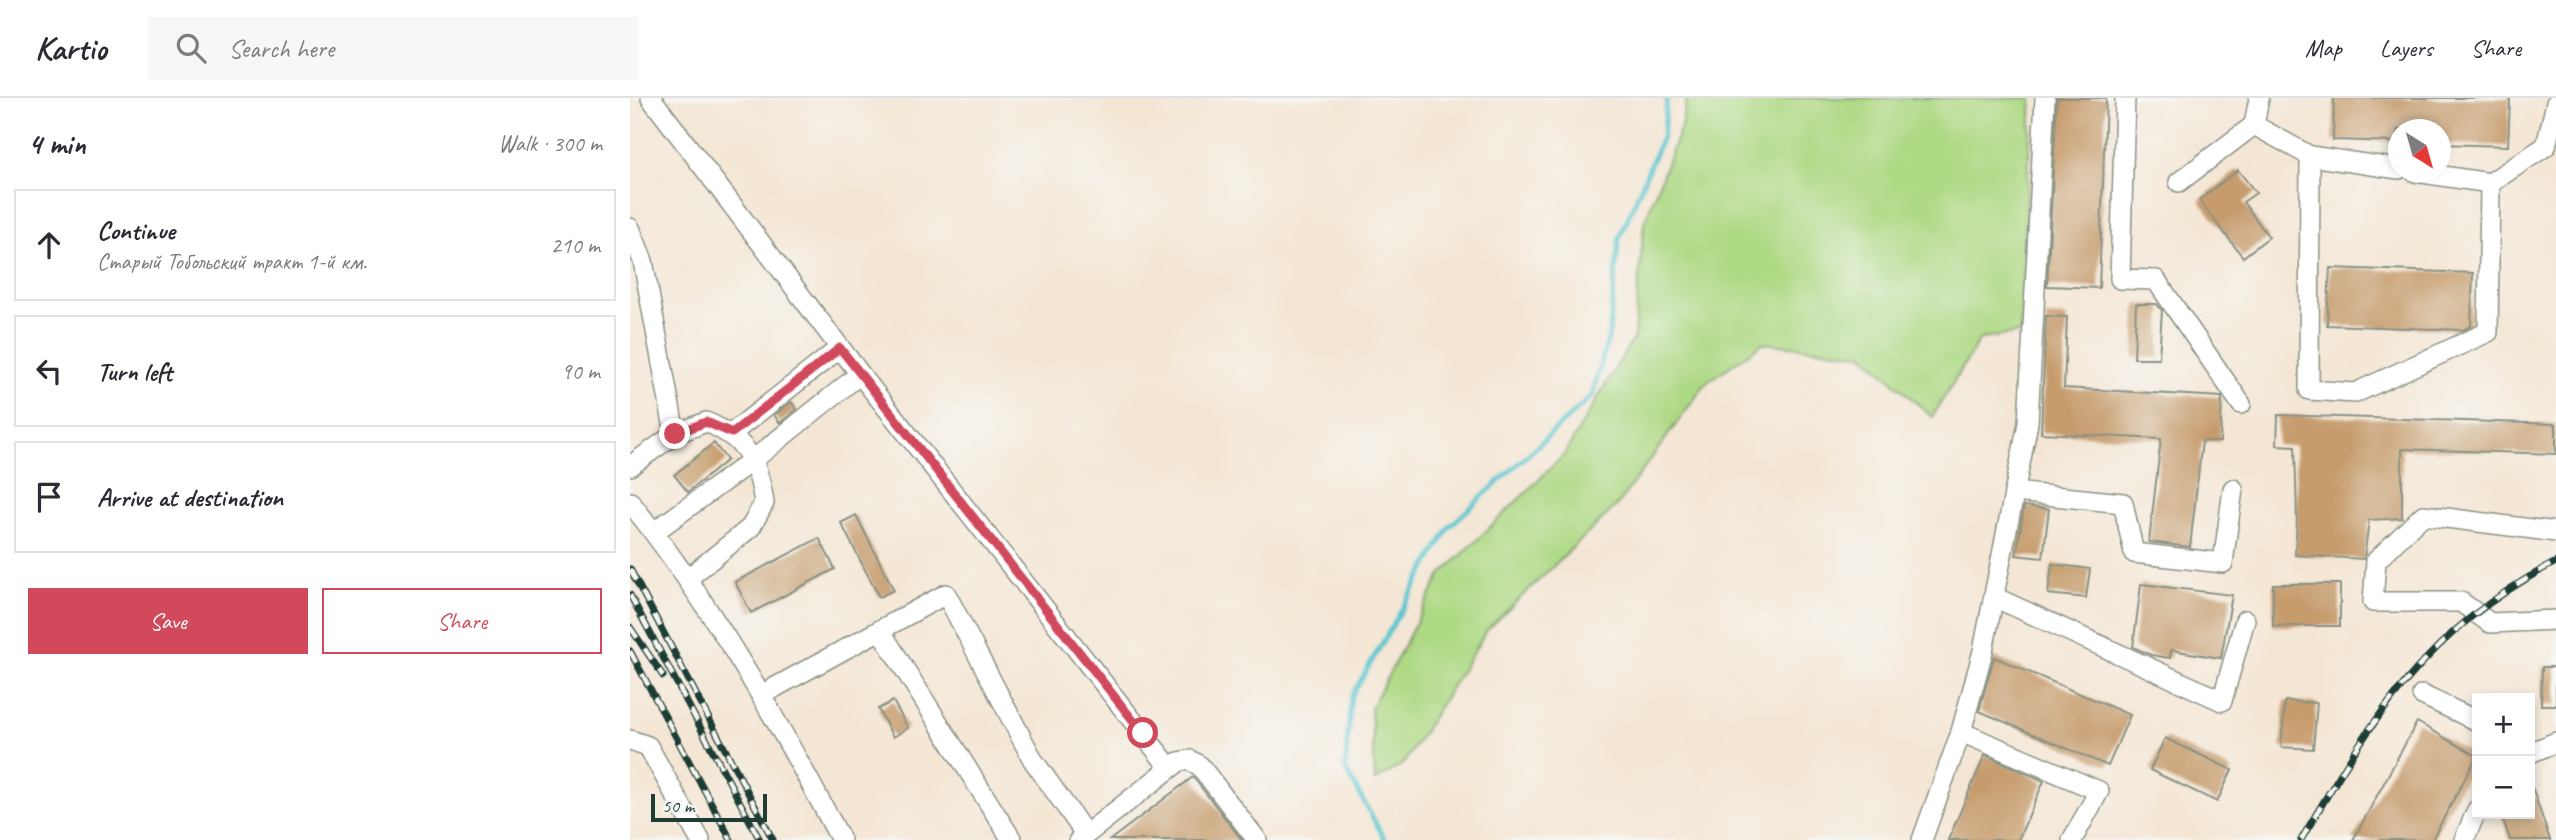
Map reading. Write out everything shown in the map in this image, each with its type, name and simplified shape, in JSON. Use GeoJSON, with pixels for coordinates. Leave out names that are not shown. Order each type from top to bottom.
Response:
{"type":"FeatureCollection","features":[{"type":"Feature","properties":{"kind":"lane"},"geometry":{"type":"LineString","coordinates":[[651,98],[860,374],[1170,768]]}},
{"type":"Feature","properties":{"kind":"lane"},"geometry":{"type":"LineString","coordinates":[[1922,840],[1961,732],[1994,597],[2028,423],[2045,98]]}},
{"type":"Feature","properties":{"kind":"lane"},"geometry":{"type":"LineString","coordinates":[[2125,98],[2120,279],[2157,280],[2241,404]]}},
{"type":"Feature","properties":{"kind":"lane"},"geometry":{"type":"LineString","coordinates":[[2179,183],[2254,125],[2259,98]]}},
{"type":"Feature","properties":{"kind":"lane"},"geometry":{"type":"LineString","coordinates":[[2451,177],[2490,183],[2546,146],[2556,103]]}},
{"type":"Feature","properties":{"kind":"lane"},"geometry":{"type":"LineString","coordinates":[[2254,125],[2309,156],[2388,167]]}},
{"type":"Feature","properties":{"kind":"lane"},"geometry":{"type":"LineString","coordinates":[[2309,156],[2309,390],[2355,393],[2488,332],[2490,183]]}},
{"type":"Feature","properties":{"kind":"lane"},"geometry":{"type":"LineString","coordinates":[[630,228],[643,261],[675,434]]}},
{"type":"Feature","properties":{"kind":"lane"},"geometry":{"type":"LineString","coordinates":[[732,433],[840,348]]}},
{"type":"Feature","properties":{"kind":"lane"},"geometry":{"type":"LineString","coordinates":[[654,532],[753,460],[860,374]]}},
{"type":"Feature","properties":{"kind":"lane"},"geometry":{"type":"LineString","coordinates":[[630,466],[675,434],[706,422],[732,433],[753,460],[764,503],[751,527],[687,579]]}},
{"type":"Feature","properties":{"kind":"lane"},"geometry":{"type":"LineString","coordinates":[[2014,492],[2123,503],[2134,553],[2222,563],[2233,489]]}},
{"type":"Feature","properties":{"kind":"lane"},"geometry":{"type":"LineString","coordinates":[[630,502],[687,579],[761,695],[841,840]]}},
{"type":"Feature","properties":{"kind":"lane"},"geometry":{"type":"LineString","coordinates":[[2556,532],[2424,515],[2376,561],[2373,602],[2461,602],[2490,623],[2556,620]]}},
{"type":"Feature","properties":{"kind":"lane"},"geometry":{"type":"LineString","coordinates":[[761,695],[946,594],[1033,760],[1083,838],[1178,762],[1190,760],[1200,766],[1257,840]]}},
{"type":"Feature","properties":{"kind":"lane"},"geometry":{"type":"LineString","coordinates":[[1994,597],[2222,701],[2245,620]]}},
{"type":"Feature","properties":{"kind":"lane"},"geometry":{"type":"LineString","coordinates":[[880,630],[1012,840]]}},
{"type":"Feature","properties":{"kind":"lane"},"geometry":{"type":"LineString","coordinates":[[2422,695],[2472,720]]}},
{"type":"Feature","properties":{"kind":"lane"},"geometry":{"type":"LineString","coordinates":[[1961,732],[2099,791],[2072,840]]}},
{"type":"Feature","properties":{"kind":"lane"},"geometry":{"type":"LineString","coordinates":[[630,740],[648,746],[700,840]]}},
{"type":"Feature","properties":{"kind":"lane"},"geometry":{"type":"LineString","coordinates":[[2535,749],[2556,742]]}},
{"type":"Feature","properties":{"kind":"lane"},"geometry":{"type":"LineString","coordinates":[[2464,840],[2473,819]]}},
{"type":"Feature","properties":{"kind":"green space"},"geometry":{"type":"Polygon","coordinates":[[[1687,98],[2032,98],[2020,333],[1980,339],[1932,417],[1863,354],[1763,343],[1706,383],[1617,505],[1487,630],[1404,763],[1375,781],[1371,708],[1441,575],[1564,455],[1634,337],[1644,223],[1681,127],[1687,98]]]}},
{"type":"Feature","properties":{"kind":"building"},"geometry":{"type":"Polygon","coordinates":[[[2057,98],[2106,98],[2099,288],[2047,286],[2057,98]]]}},
{"type":"Feature","properties":{"kind":"building"},"geometry":{"type":"Polygon","coordinates":[[[2334,98],[2510,98],[2508,146],[2451,144],[2451,119],[2388,119],[2388,142],[2333,140],[2334,98]]]}},
{"type":"Feature","properties":{"kind":"building"},"geometry":{"type":"Polygon","coordinates":[[[2238,170],[2256,193],[2243,202],[2269,237],[2243,257],[2199,200],[2238,170]]]}},
{"type":"Feature","properties":{"kind":"building"},"geometry":{"type":"Polygon","coordinates":[[[2330,268],[2473,273],[2471,326],[2463,330],[2327,325],[2330,268]]]}},
{"type":"Feature","properties":{"kind":"building"},"geometry":{"type":"Polygon","coordinates":[[[2136,304],[2157,304],[2162,310],[2159,358],[2134,358],[2136,304]]]}},
{"type":"Feature","properties":{"kind":"building"},"geometry":{"type":"Polygon","coordinates":[[[2046,316],[2067,317],[2064,388],[2222,397],[2220,442],[2202,441],[2190,547],[2149,542],[2161,439],[2041,433],[2046,316]]]}},
{"type":"Feature","properties":{"kind":"building"},"geometry":{"type":"Polygon","coordinates":[[[791,402],[797,409],[780,423],[774,415],[791,402]]]}},
{"type":"Feature","properties":{"kind":"building"},"geometry":{"type":"Polygon","coordinates":[[[2278,415],[2556,424],[2556,454],[2402,449],[2402,518],[2369,520],[2364,559],[2295,555],[2295,446],[2277,445],[2278,415]]]}},
{"type":"Feature","properties":{"kind":"building"},"geometry":{"type":"Polygon","coordinates":[[[714,443],[727,460],[688,492],[674,475],[714,443]]]}},
{"type":"Feature","properties":{"kind":"building"},"geometry":{"type":"Polygon","coordinates":[[[2024,506],[2049,509],[2043,558],[2016,555],[2024,506]]]}},
{"type":"Feature","properties":{"kind":"building"},"geometry":{"type":"Polygon","coordinates":[[[856,515],[894,590],[879,597],[841,523],[856,515]]]}},
{"type":"Feature","properties":{"kind":"building"},"geometry":{"type":"Polygon","coordinates":[[[819,538],[835,569],[751,613],[735,582],[819,538]]]}},
{"type":"Feature","properties":{"kind":"building"},"geometry":{"type":"Polygon","coordinates":[[[2052,564],[2090,569],[2086,598],[2048,594],[2052,564]]]}},
{"type":"Feature","properties":{"kind":"building"},"geometry":{"type":"Polygon","coordinates":[[[2141,584],[2232,595],[2221,658],[2171,650],[2170,658],[2151,655],[2133,647],[2141,584]]]}},
{"type":"Feature","properties":{"kind":"building"},"geometry":{"type":"Polygon","coordinates":[[[2273,584],[2340,584],[2340,626],[2273,626],[2273,584]]]}},
{"type":"Feature","properties":{"kind":"building"},"geometry":{"type":"Polygon","coordinates":[[[1994,657],[2130,715],[2108,766],[1979,711],[1994,657]]]}},
{"type":"Feature","properties":{"kind":"building"},"geometry":{"type":"Polygon","coordinates":[[[2542,667],[2556,667],[2556,705],[2541,705],[2542,667]]]}},
{"type":"Feature","properties":{"kind":"building"},"geometry":{"type":"Polygon","coordinates":[[[893,701],[908,728],[893,737],[878,709],[893,701]]]}},
{"type":"Feature","properties":{"kind":"building"},"geometry":{"type":"Polygon","coordinates":[[[2285,701],[2317,703],[2313,749],[2281,747],[2285,701]]]}},
{"type":"Feature","properties":{"kind":"building"},"geometry":{"type":"Polygon","coordinates":[[[2417,722],[2472,753],[2472,765],[2432,840],[2353,840],[2417,722]]]}},
{"type":"Feature","properties":{"kind":"building"},"geometry":{"type":"Polygon","coordinates":[[[2165,738],[2232,770],[2217,802],[2150,770],[2165,738]]]}},
{"type":"Feature","properties":{"kind":"building"},"geometry":{"type":"Polygon","coordinates":[[[1985,755],[2044,781],[2018,840],[1948,840],[1985,755]]]}},
{"type":"Feature","properties":{"kind":"building"},"geometry":{"type":"Polygon","coordinates":[[[1193,777],[1242,840],[1110,840],[1193,777]]]}},
{"type":"Feature","properties":{"kind":"building"},"geometry":{"type":"Polygon","coordinates":[[[2535,796],[2550,840],[2510,840],[2503,819],[2535,819],[2535,796]]]}},
{"type":"Feature","properties":{"kind":"waterway"},"geometry":{"type":"LineString","coordinates":[[1385,840],[1345,768],[1351,697],[1450,526],[1592,396],[1609,335],[1619,239],[1663,135],[1667,98]]}},
{"type":"Feature","properties":{"kind":"railway"},"geometry":{"type":"LineString","coordinates":[[2301,840],[2379,716],[2437,647],[2471,617],[2511,588],[2556,562]]}},
{"type":"Feature","properties":{"kind":"railway"},"geometry":{"type":"LineString","coordinates":[[630,569],[773,840]]}},
{"type":"Feature","properties":{"kind":"railway"},"geometry":{"type":"LineString","coordinates":[[630,595],[760,840]]}},
{"type":"Feature","properties":{"kind":"railway"},"geometry":{"type":"LineString","coordinates":[[630,627],[663,676]]}},
{"type":"Feature","properties":{"kind":"railway"},"geometry":{"type":"LineString","coordinates":[[630,651],[731,840]]}},
{"type":"Feature","properties":{"kind":"route"},"geometry":{"type":"LineString","coordinates":[[675,434],[706,422],[732,433],[840,348],[1143,733]]}}]}
